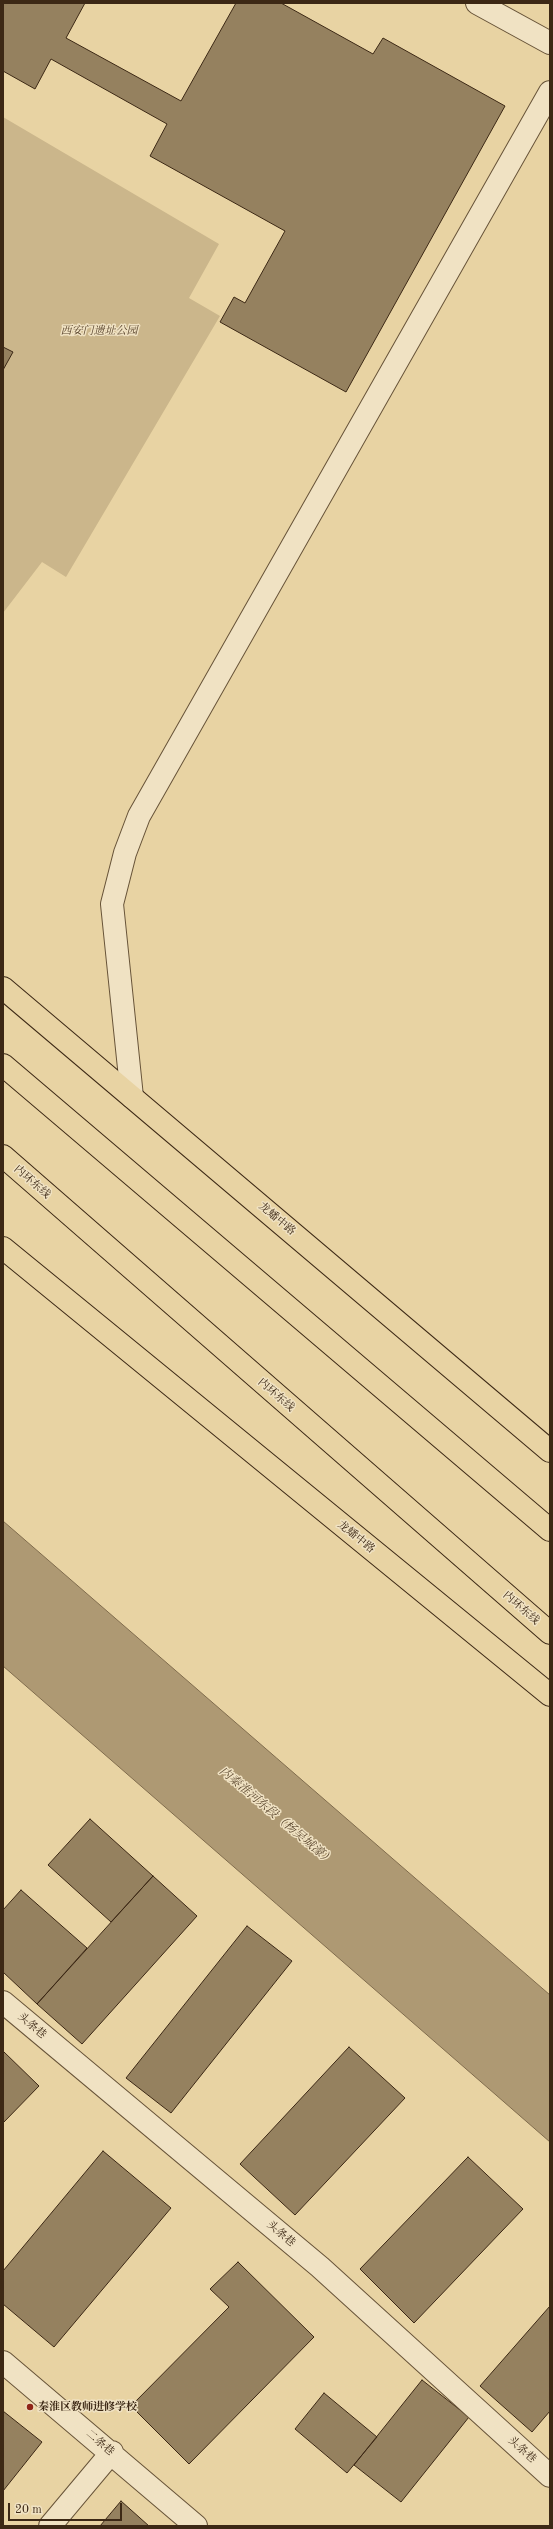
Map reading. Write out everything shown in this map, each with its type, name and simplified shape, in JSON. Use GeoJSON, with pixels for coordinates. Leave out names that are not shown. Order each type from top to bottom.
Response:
{"type":"FeatureCollection","features":[{"type":"Feature","properties":{"kind":"main road","name":"龙蟠中路"},"geometry":{"type":"LineString","coordinates":[[3,988],[550,1451]]}},
{"type":"Feature","properties":{"kind":"main road"},"geometry":{"type":"LineString","coordinates":[[3,1065],[550,1530]]}},
{"type":"Feature","properties":{"kind":"main road","name":"内环东线"},"geometry":{"type":"LineString","coordinates":[[3,1156],[550,1633]]}},
{"type":"Feature","properties":{"kind":"main road","name":"龙蟠中路"},"geometry":{"type":"LineString","coordinates":[[3,1248],[550,1695]]}},
{"type":"Feature","properties":{"kind":"street"},"geometry":{"type":"LineString","coordinates":[[477,3],[550,43]]}},
{"type":"Feature","properties":{"kind":"street"},"geometry":{"type":"LineString","coordinates":[[132,1097],[112,904],[125,853],[139,816],[550,92]]}},
{"type":"Feature","properties":{"kind":"street","name":"头条巷"},"geometry":{"type":"LineString","coordinates":[[3,2002],[320,2267],[550,2476]]}},
{"type":"Feature","properties":{"kind":"street","name":"二条巷"},"geometry":{"type":"LineString","coordinates":[[3,2362],[112,2452],[196,2526]]}},
{"type":"Feature","properties":{"kind":"street"},"geometry":{"type":"LineString","coordinates":[[50,2526],[112,2452]]}},
{"type":"Feature","properties":{"kind":"green space","name":"西安门遗址公园"},"geometry":{"type":"Polygon","coordinates":[[[3,117],[219,244],[189,298],[220,316],[66,577],[42,562],[3,613],[3,117]]]}},
{"type":"Feature","properties":{"kind":"water","name":"内秦淮河东段（杨吴城濠）"},"geometry":{"type":"Polygon","coordinates":[[[3,1521],[550,1995],[550,2142],[3,1666],[3,1521]]]}},
{"type":"Feature","properties":{"kind":"building"},"geometry":{"type":"Polygon","coordinates":[[[3,3],[85,3],[66,38],[181,101],[236,3],[281,3],[373,54],[383,38],[505,106],[346,392],[220,322],[234,297],[245,303],[285,231],[150,156],[167,124],[51,59],[35,89],[3,71],[3,3]]]}},
{"type":"Feature","properties":{"kind":"building"},"geometry":{"type":"Polygon","coordinates":[[[3,347],[13,352],[3,370],[3,347]]]}},
{"type":"Feature","properties":{"kind":"building"},"geometry":{"type":"Polygon","coordinates":[[[90,1819],[153,1876],[111,1922],[48,1865],[90,1819]]]}},
{"type":"Feature","properties":{"kind":"building"},"geometry":{"type":"Polygon","coordinates":[[[153,1876],[197,1916],[82,2044],[37,2004],[153,1876]]]}},
{"type":"Feature","properties":{"kind":"building"},"geometry":{"type":"Polygon","coordinates":[[[21,1890],[87,1948],[37,2004],[3,1972],[3,1910],[21,1890]]]}},
{"type":"Feature","properties":{"kind":"building"},"geometry":{"type":"Polygon","coordinates":[[[247,1926],[292,1961],[171,2113],[126,2078],[247,1926]]]}},
{"type":"Feature","properties":{"kind":"building"},"geometry":{"type":"Polygon","coordinates":[[[349,2047],[405,2098],[295,2215],[240,2164],[349,2047]]]}},
{"type":"Feature","properties":{"kind":"building"},"geometry":{"type":"Polygon","coordinates":[[[3,2051],[39,2086],[3,2123],[3,2051]]]}},
{"type":"Feature","properties":{"kind":"building"},"geometry":{"type":"Polygon","coordinates":[[[103,2151],[171,2208],[54,2347],[3,2304],[3,2271],[103,2151]]]}},
{"type":"Feature","properties":{"kind":"building"},"geometry":{"type":"Polygon","coordinates":[[[468,2157],[523,2209],[414,2323],[360,2269],[468,2157]]]}},
{"type":"Feature","properties":{"kind":"building"},"geometry":{"type":"Polygon","coordinates":[[[238,2262],[314,2337],[189,2464],[131,2406],[229,2307],[210,2289],[238,2262]]]}},
{"type":"Feature","properties":{"kind":"building"},"geometry":{"type":"Polygon","coordinates":[[[550,2306],[550,2411],[532,2432],[480,2386],[550,2306]]]}},
{"type":"Feature","properties":{"kind":"building"},"geometry":{"type":"Polygon","coordinates":[[[422,2380],[469,2417],[401,2502],[354,2465],[422,2380]]]}},
{"type":"Feature","properties":{"kind":"building"},"geometry":{"type":"Polygon","coordinates":[[[324,2393],[377,2437],[347,2473],[295,2429],[324,2393]]]}},
{"type":"Feature","properties":{"kind":"building"},"geometry":{"type":"Polygon","coordinates":[[[3,2411],[42,2442],[3,2491],[3,2411]]]}},
{"type":"Feature","properties":{"kind":"building"},"geometry":{"type":"Polygon","coordinates":[[[121,2501],[149,2526],[100,2526],[121,2501]]]}},
{"type":"Feature","properties":{"kind":"place","name":"秦淮区教师进修学校"},"geometry":{"type":"Point","coordinates":[30,2407]}}]}
